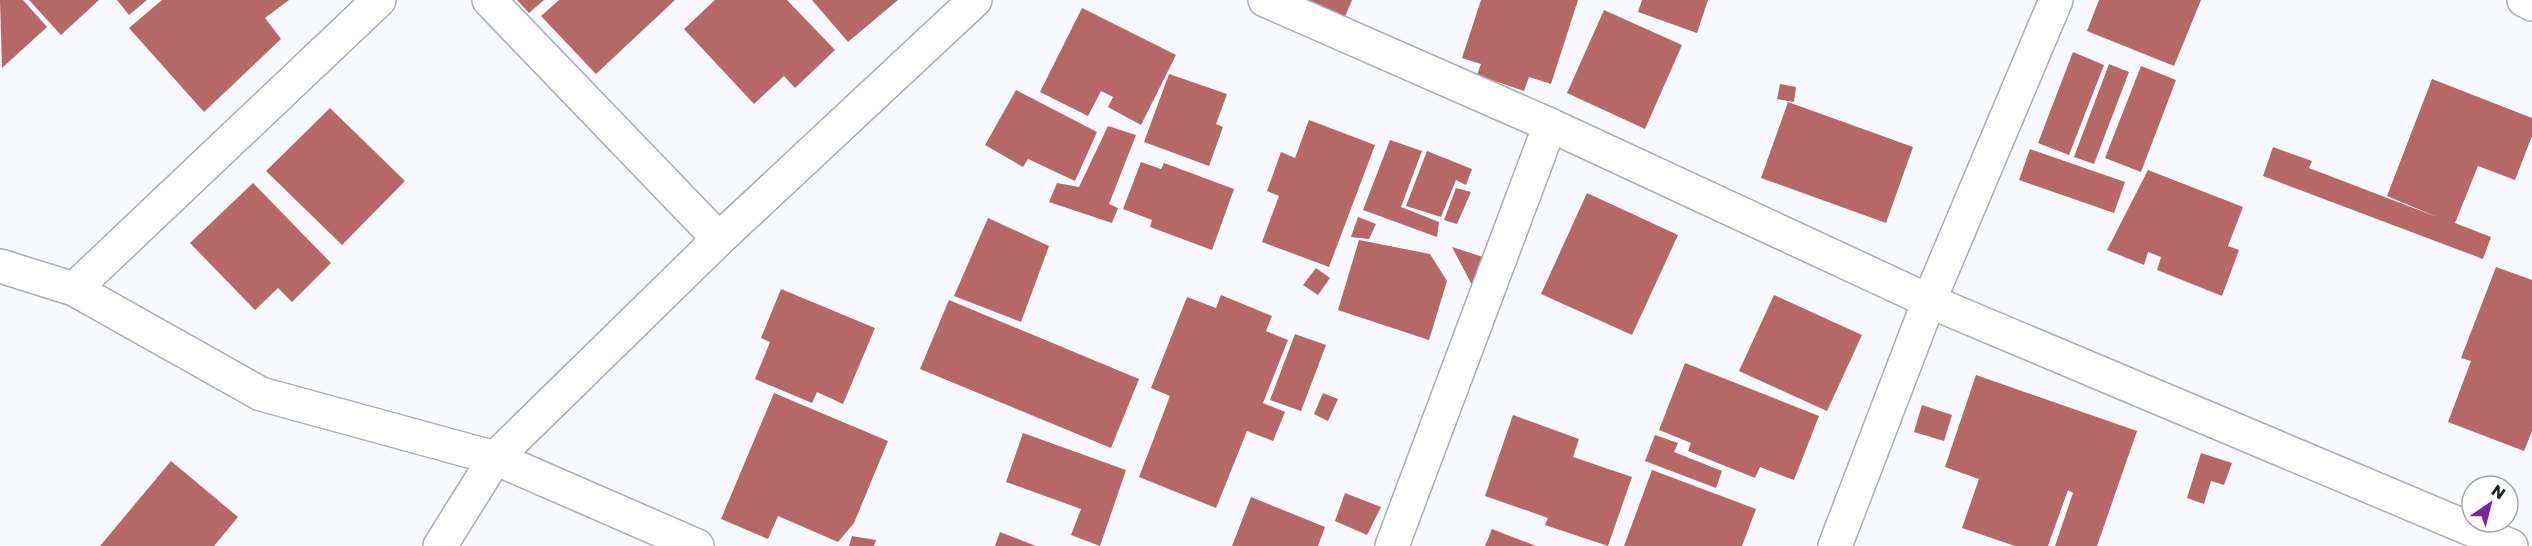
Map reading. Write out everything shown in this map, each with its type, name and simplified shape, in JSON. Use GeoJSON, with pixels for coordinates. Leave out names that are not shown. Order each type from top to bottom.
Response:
{"type":"FeatureCollection","features":[{"type":"Feature","properties":{"kind":"street"},"geometry":{"type":"LineString","coordinates":[[74,289],[379,0]]}},
{"type":"Feature","properties":{"kind":"street"},"geometry":{"type":"LineString","coordinates":[[489,0],[719,239]]}},
{"type":"Feature","properties":{"kind":"street"},"geometry":{"type":"LineString","coordinates":[[440,546],[495,458],[719,239],[975,0]]}},
{"type":"Feature","properties":{"kind":"street"},"geometry":{"type":"LineString","coordinates":[[1266,0],[1550,125],[1929,301],[2511,546]]}},
{"type":"Feature","properties":{"kind":"street"},"geometry":{"type":"LineString","coordinates":[[1835,546],[1929,301],[2056,0]]}},
{"type":"Feature","properties":{"kind":"street"},"geometry":{"type":"LineString","coordinates":[[2524,0],[2532,4]]}},
{"type":"Feature","properties":{"kind":"street"},"geometry":{"type":"LineString","coordinates":[[1392,546],[1550,125]]}},
{"type":"Feature","properties":{"kind":"street"},"geometry":{"type":"LineString","coordinates":[[0,266],[74,289],[261,394],[495,458],[697,546]]}},
{"type":"Feature","properties":{"kind":"building"},"geometry":{"type":"Polygon","coordinates":[[[0,0],[23,0],[47,27],[2,68],[0,0]]]}},
{"type":"Feature","properties":{"kind":"building"},"geometry":{"type":"Polygon","coordinates":[[[29,0],[99,0],[61,35],[29,0]]]}},
{"type":"Feature","properties":{"kind":"building"},"geometry":{"type":"Polygon","coordinates":[[[117,0],[147,0],[129,15],[117,0]]]}},
{"type":"Feature","properties":{"kind":"building"},"geometry":{"type":"Polygon","coordinates":[[[162,0],[289,0],[265,18],[281,39],[204,112],[129,28],[162,0]]]}},
{"type":"Feature","properties":{"kind":"building"},"geometry":{"type":"Polygon","coordinates":[[[517,0],[544,0],[529,13],[517,0]]]}},
{"type":"Feature","properties":{"kind":"building"},"geometry":{"type":"Polygon","coordinates":[[[559,0],[675,0],[596,74],[541,16],[559,0]]]}},
{"type":"Feature","properties":{"kind":"building"},"geometry":{"type":"Polygon","coordinates":[[[715,0],[787,0],[835,50],[795,88],[784,76],[754,104],[684,29],[715,0]]]}},
{"type":"Feature","properties":{"kind":"building"},"geometry":{"type":"Polygon","coordinates":[[[812,0],[898,0],[848,42],[812,0]]]}},
{"type":"Feature","properties":{"kind":"building"},"geometry":{"type":"Polygon","coordinates":[[[1296,0],[1352,0],[1344,19],[1296,0]]]}},
{"type":"Feature","properties":{"kind":"building"},"geometry":{"type":"Polygon","coordinates":[[[1481,0],[1578,0],[1551,84],[1529,77],[1524,91],[1477,75],[1481,64],[1462,58],[1481,0]]]}},
{"type":"Feature","properties":{"kind":"building"},"geometry":{"type":"Polygon","coordinates":[[[1642,0],[1708,0],[1697,33],[1638,12],[1642,0]]]}},
{"type":"Feature","properties":{"kind":"building"},"geometry":{"type":"Polygon","coordinates":[[[2099,0],[2201,0],[2174,66],[2087,31],[2099,0]]]}},
{"type":"Feature","properties":{"kind":"building"},"geometry":{"type":"Polygon","coordinates":[[[1082,8],[1176,55],[1141,125],[1108,107],[1113,97],[1101,91],[1088,116],[1040,92],[1082,8]]]}},
{"type":"Feature","properties":{"kind":"building"},"geometry":{"type":"Polygon","coordinates":[[[1604,10],[1682,45],[1645,129],[1567,93],[1604,10]]]}},
{"type":"Feature","properties":{"kind":"building"},"geometry":{"type":"Polygon","coordinates":[[[2073,52],[2104,65],[2069,155],[2038,143],[2073,52]]]}},
{"type":"Feature","properties":{"kind":"building"},"geometry":{"type":"Polygon","coordinates":[[[2109,64],[2129,72],[2094,164],[2074,157],[2109,64]]]}},
{"type":"Feature","properties":{"kind":"building"},"geometry":{"type":"Polygon","coordinates":[[[2141,66],[2176,80],[2141,172],[2105,158],[2141,66]]]}},
{"type":"Feature","properties":{"kind":"building"},"geometry":{"type":"Polygon","coordinates":[[[1169,74],[1227,94],[1216,124],[1223,127],[1209,166],[1144,142],[1169,74]]]}},
{"type":"Feature","properties":{"kind":"building"},"geometry":{"type":"Polygon","coordinates":[[[2432,79],[2532,118],[2532,136],[2515,180],[2478,166],[2455,223],[2491,237],[2483,259],[2263,176],[2273,147],[2312,161],[2309,168],[2437,217],[2387,196],[2432,79]]]}},
{"type":"Feature","properties":{"kind":"building"},"geometry":{"type":"Polygon","coordinates":[[[1780,84],[1796,87],[1794,102],[1777,99],[1780,84]]]}},
{"type":"Feature","properties":{"kind":"building"},"geometry":{"type":"Polygon","coordinates":[[[1016,90],[1097,132],[1075,181],[1028,159],[1023,167],[985,145],[1016,90]]]}},
{"type":"Feature","properties":{"kind":"building"},"geometry":{"type":"Polygon","coordinates":[[[1788,102],[1913,147],[1886,223],[1761,178],[1788,102]]]}},
{"type":"Feature","properties":{"kind":"building"},"geometry":{"type":"Polygon","coordinates":[[[330,108],[405,181],[342,245],[266,171],[330,108]]]}},
{"type":"Feature","properties":{"kind":"building"},"geometry":{"type":"Polygon","coordinates":[[[1309,120],[1375,145],[1329,267],[1262,242],[1279,196],[1267,191],[1281,152],[1295,158],[1309,120]]]}},
{"type":"Feature","properties":{"kind":"building"},"geometry":{"type":"Polygon","coordinates":[[[1108,126],[1136,135],[1109,204],[1118,208],[1112,223],[1049,202],[1057,183],[1079,187],[1108,126]]]}},
{"type":"Feature","properties":{"kind":"building"},"geometry":{"type":"Polygon","coordinates":[[[1390,140],[1422,151],[1401,207],[1439,222],[1437,237],[1363,210],[1390,140]]]}},
{"type":"Feature","properties":{"kind":"building"},"geometry":{"type":"Polygon","coordinates":[[[2030,149],[2125,182],[2114,213],[2019,180],[2030,149]]]}},
{"type":"Feature","properties":{"kind":"building"},"geometry":{"type":"Polygon","coordinates":[[[1427,151],[1472,169],[1466,185],[1456,180],[1441,217],[1406,206],[1427,151]]]}},
{"type":"Feature","properties":{"kind":"building"},"geometry":{"type":"Polygon","coordinates":[[[1141,162],[1161,169],[1164,163],[1234,189],[1212,250],[1150,227],[1152,220],[1123,209],[1141,162]]]}},
{"type":"Feature","properties":{"kind":"building"},"geometry":{"type":"Polygon","coordinates":[[[2148,170],[2243,207],[2228,246],[2239,250],[2222,296],[2157,270],[2161,257],[2148,252],[2144,265],[2107,250],[2148,170]]]}},
{"type":"Feature","properties":{"kind":"building"},"geometry":{"type":"Polygon","coordinates":[[[253,183],[331,263],[292,302],[278,288],[255,310],[190,243],[253,183]]]}},
{"type":"Feature","properties":{"kind":"building"},"geometry":{"type":"Polygon","coordinates":[[[1456,188],[1471,192],[1457,224],[1444,220],[1456,188]]]}},
{"type":"Feature","properties":{"kind":"building"},"geometry":{"type":"Polygon","coordinates":[[[1587,193],[1678,235],[1632,335],[1541,294],[1587,193]]]}},
{"type":"Feature","properties":{"kind":"building"},"geometry":{"type":"Polygon","coordinates":[[[1358,217],[1376,224],[1369,239],[1351,237],[1358,217]]]}},
{"type":"Feature","properties":{"kind":"building"},"geometry":{"type":"Polygon","coordinates":[[[988,218],[1049,246],[1021,322],[954,296],[988,218]]]}},
{"type":"Feature","properties":{"kind":"building"},"geometry":{"type":"Polygon","coordinates":[[[1359,240],[1430,254],[1447,281],[1429,340],[1338,310],[1359,240]]]}},
{"type":"Feature","properties":{"kind":"building"},"geometry":{"type":"Polygon","coordinates":[[[1452,247],[1483,257],[1473,287],[1452,247]]]}},
{"type":"Feature","properties":{"kind":"building"},"geometry":{"type":"Polygon","coordinates":[[[2496,267],[2532,280],[2532,431],[2524,451],[2448,422],[2471,361],[2461,358],[2496,267]]]}},
{"type":"Feature","properties":{"kind":"building"},"geometry":{"type":"Polygon","coordinates":[[[1316,268],[1330,278],[1318,295],[1303,285],[1316,268]]]}},
{"type":"Feature","properties":{"kind":"building"},"geometry":{"type":"Polygon","coordinates":[[[781,289],[875,328],[843,404],[817,392],[812,403],[755,379],[770,342],[761,338],[781,289]]]}},
{"type":"Feature","properties":{"kind":"building"},"geometry":{"type":"Polygon","coordinates":[[[1221,295],[1272,316],[1266,331],[1288,340],[1263,403],[1285,412],[1273,441],[1247,431],[1216,508],[1139,477],[1170,396],[1151,388],[1187,297],[1216,308],[1221,295]]]}},
{"type":"Feature","properties":{"kind":"building"},"geometry":{"type":"Polygon","coordinates":[[[1774,295],[1862,335],[1827,411],[1739,371],[1774,295]]]}},
{"type":"Feature","properties":{"kind":"building"},"geometry":{"type":"Polygon","coordinates":[[[949,300],[1139,379],[1111,448],[920,369],[949,300]]]}},
{"type":"Feature","properties":{"kind":"building"},"geometry":{"type":"Polygon","coordinates":[[[1295,334],[1326,345],[1301,411],[1270,400],[1295,334]]]}},
{"type":"Feature","properties":{"kind":"building"},"geometry":{"type":"Polygon","coordinates":[[[1685,363],[1819,416],[1794,480],[1760,467],[1755,478],[1688,451],[1691,443],[1659,430],[1685,363]]]}},
{"type":"Feature","properties":{"kind":"building"},"geometry":{"type":"Polygon","coordinates":[[[1976,375],[2137,431],[2097,546],[2055,546],[2073,493],[2068,490],[2048,546],[2015,546],[1962,528],[1979,479],[1945,467],[1976,375]]]}},
{"type":"Feature","properties":{"kind":"building"},"geometry":{"type":"Polygon","coordinates":[[[774,393],[888,441],[854,523],[838,542],[778,516],[768,539],[721,519],[774,393]]]}},
{"type":"Feature","properties":{"kind":"building"},"geometry":{"type":"Polygon","coordinates":[[[1323,393],[1338,399],[1328,421],[1314,414],[1323,393]]]}},
{"type":"Feature","properties":{"kind":"building"},"geometry":{"type":"Polygon","coordinates":[[[1922,405],[1952,415],[1944,441],[1914,432],[1922,405]]]}},
{"type":"Feature","properties":{"kind":"building"},"geometry":{"type":"Polygon","coordinates":[[[1513,415],[1579,439],[1573,457],[1632,477],[1608,546],[1545,525],[1548,518],[1485,496],[1513,415]]]}},
{"type":"Feature","properties":{"kind":"building"},"geometry":{"type":"Polygon","coordinates":[[[1023,433],[1126,470],[1100,546],[1071,535],[1081,509],[1006,482],[1023,433]]]}},
{"type":"Feature","properties":{"kind":"building"},"geometry":{"type":"Polygon","coordinates":[[[1655,435],[1678,443],[1674,452],[1722,471],[1716,488],[1645,461],[1655,435]]]}},
{"type":"Feature","properties":{"kind":"building"},"geometry":{"type":"Polygon","coordinates":[[[2201,453],[2232,463],[2224,485],[2211,481],[2204,504],[2187,498],[2201,453]]]}},
{"type":"Feature","properties":{"kind":"building"},"geometry":{"type":"Polygon","coordinates":[[[171,461],[238,517],[214,546],[100,546],[171,461]]]}},
{"type":"Feature","properties":{"kind":"building"},"geometry":{"type":"Polygon","coordinates":[[[1652,470],[1756,509],[1742,546],[1624,546],[1652,470]]]}},
{"type":"Feature","properties":{"kind":"building"},"geometry":{"type":"Polygon","coordinates":[[[1345,493],[1381,507],[1367,535],[1335,521],[1345,493]]]}},
{"type":"Feature","properties":{"kind":"building"},"geometry":{"type":"Polygon","coordinates":[[[1251,497],[1325,527],[1318,546],[1232,546],[1251,497]]]}},
{"type":"Feature","properties":{"kind":"building"},"geometry":{"type":"Polygon","coordinates":[[[1492,529],[1536,546],[1485,546],[1492,529]]]}},
{"type":"Feature","properties":{"kind":"building"},"geometry":{"type":"Polygon","coordinates":[[[1000,532],[1036,546],[995,546],[1000,532]]]}},
{"type":"Feature","properties":{"kind":"building"},"geometry":{"type":"Polygon","coordinates":[[[852,536],[876,540],[874,546],[849,546],[852,536]]]}}]}
